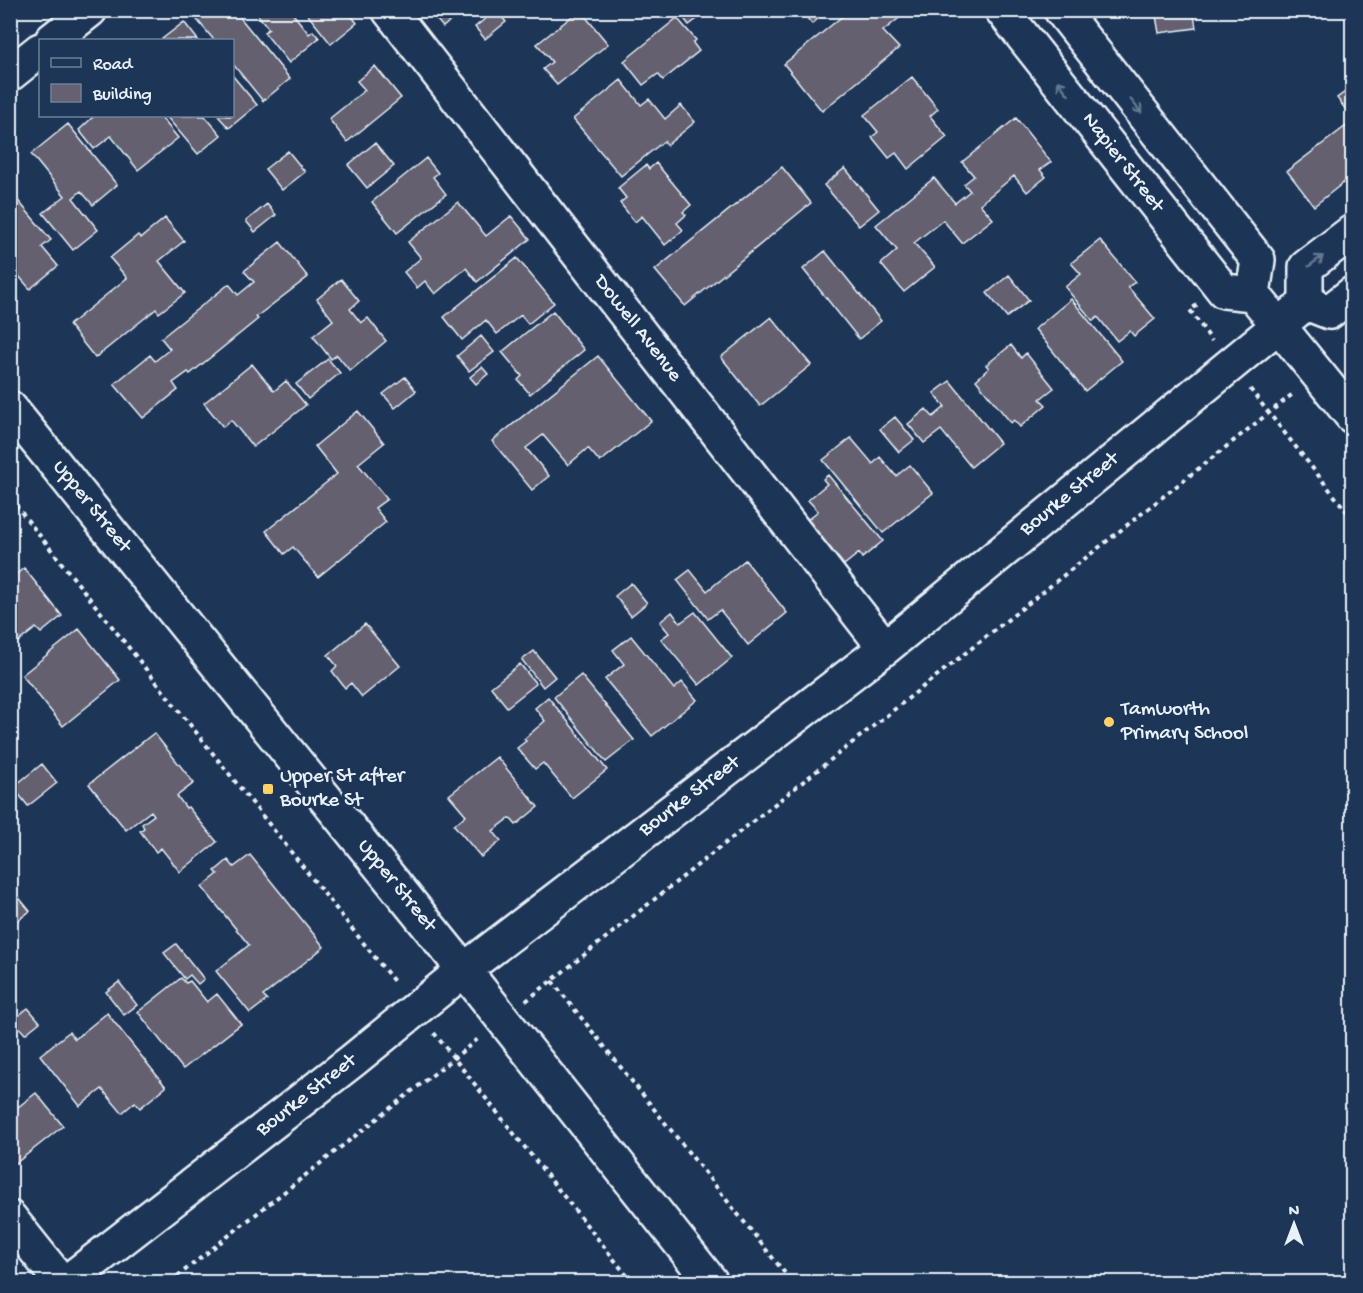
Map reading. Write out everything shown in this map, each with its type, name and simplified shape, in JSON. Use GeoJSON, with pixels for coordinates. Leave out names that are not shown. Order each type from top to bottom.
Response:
{"type":"FeatureCollection","features":[{"type":"Feature","properties":{"kind":"street"},"geometry":{"type":"LineString","coordinates":[[53,39],[90,10]]}},
{"type":"Feature","properties":{"kind":"street","name":"Dowell Avenue"},"geometry":{"type":"LineString","coordinates":[[389,10],[885,648]]}},
{"type":"Feature","properties":{"kind":"street","name":"Napier Street"},"geometry":{"type":"LineString","coordinates":[[1002,10],[1224,291],[1253,294]]}},
{"type":"Feature","properties":{"kind":"street"},"geometry":{"type":"LineString","coordinates":[[1061,10],[1258,260],[1253,294],[1353,416]]}},
{"type":"Feature","properties":{"kind":"street"},"geometry":{"type":"LineString","coordinates":[[10,74],[39,51]]}},
{"type":"Feature","properties":{"kind":"street"},"geometry":{"type":"LineString","coordinates":[[1353,232],[1306,267],[1305,303],[1329,312],[1353,294]]}},
{"type":"Feature","properties":{"kind":"street","name":"Bourke Street"},"geometry":{"type":"LineString","coordinates":[[67,1282],[343,1068],[464,970],[885,648],[1305,303]]}},
{"type":"Feature","properties":{"kind":"street","name":"Upper Street"},"geometry":{"type":"LineString","coordinates":[[10,408],[464,970],[711,1282]]}},
{"type":"Feature","properties":{"kind":"street"},"geometry":{"type":"LineString","coordinates":[[10,1218],[62,1282]]}},
{"type":"Feature","properties":{"kind":"path"},"geometry":{"type":"LineString","coordinates":[[1230,364],[1353,518]]}},
{"type":"Feature","properties":{"kind":"path"},"geometry":{"type":"LineString","coordinates":[[171,1282],[1292,394]]}},
{"type":"Feature","properties":{"kind":"path"},"geometry":{"type":"LineString","coordinates":[[10,498],[394,982]]}},
{"type":"Feature","properties":{"kind":"path"},"geometry":{"type":"LineString","coordinates":[[552,981],[792,1282]]}},
{"type":"Feature","properties":{"kind":"path"},"geometry":{"type":"LineString","coordinates":[[415,1009],[632,1282]]}},
{"type":"Feature","properties":{"kind":"building"},"geometry":{"type":"Polygon","coordinates":[[[200,10],[234,10],[290,79],[263,101],[234,65],[234,39],[213,39],[193,15],[200,10]]]}},
{"type":"Feature","properties":{"kind":"building"},"geometry":{"type":"Polygon","coordinates":[[[254,10],[290,10],[309,34],[313,31],[319,38],[289,63],[264,32],[269,29],[254,10]]]}},
{"type":"Feature","properties":{"kind":"building"},"geometry":{"type":"Polygon","coordinates":[[[304,10],[347,10],[357,23],[331,44],[304,10]]]}},
{"type":"Feature","properties":{"kind":"building"},"geometry":{"type":"Polygon","coordinates":[[[428,10],[463,10],[443,27],[428,10]]]}},
{"type":"Feature","properties":{"kind":"building"},"geometry":{"type":"Polygon","coordinates":[[[496,10],[506,22],[485,39],[475,27],[496,10]]]}},
{"type":"Feature","properties":{"kind":"building"},"geometry":{"type":"Polygon","coordinates":[[[580,10],[608,44],[557,85],[543,69],[552,62],[537,44],[580,10]]]}},
{"type":"Feature","properties":{"kind":"building"},"geometry":{"type":"Polygon","coordinates":[[[688,10],[697,10],[701,16],[689,25],[682,16],[688,10]]]}},
{"type":"Feature","properties":{"kind":"building"},"geometry":{"type":"Polygon","coordinates":[[[800,10],[828,10],[812,24],[800,10]]]}},
{"type":"Feature","properties":{"kind":"building"},"geometry":{"type":"Polygon","coordinates":[[[850,10],[899,10],[903,15],[883,31],[899,48],[822,111],[784,64],[850,10]]]}},
{"type":"Feature","properties":{"kind":"building"},"geometry":{"type":"Polygon","coordinates":[[[1155,10],[1199,10],[1194,15],[1196,28],[1159,33],[1155,10]]]}},
{"type":"Feature","properties":{"kind":"building"},"geometry":{"type":"Polygon","coordinates":[[[677,18],[696,40],[693,43],[699,51],[663,80],[658,74],[643,85],[624,61],[677,18]]]}},
{"type":"Feature","properties":{"kind":"building"},"geometry":{"type":"Polygon","coordinates":[[[184,22],[197,39],[162,39],[184,22]]]}},
{"type":"Feature","properties":{"kind":"building"},"geometry":{"type":"Polygon","coordinates":[[[375,66],[401,98],[347,142],[329,119],[365,90],[357,81],[375,66]]]}},
{"type":"Feature","properties":{"kind":"building"},"geometry":{"type":"Polygon","coordinates":[[[234,77],[257,105],[229,128],[219,117],[234,117],[234,77]]]}},
{"type":"Feature","properties":{"kind":"building"},"geometry":{"type":"Polygon","coordinates":[[[912,77],[938,109],[930,116],[947,137],[908,169],[896,153],[889,158],[872,137],[878,132],[864,115],[912,77]]]}},
{"type":"Feature","properties":{"kind":"building"},"geometry":{"type":"Polygon","coordinates":[[[621,80],[641,105],[649,99],[665,119],[681,105],[695,122],[667,145],[664,141],[621,176],[573,119],[621,80]]]}},
{"type":"Feature","properties":{"kind":"building"},"geometry":{"type":"Polygon","coordinates":[[[1352,87],[1352,118],[1337,98],[1352,87]]]}},
{"type":"Feature","properties":{"kind":"building"},"geometry":{"type":"Polygon","coordinates":[[[93,117],[161,117],[178,138],[138,170],[111,136],[94,149],[79,130],[93,117]]]}},
{"type":"Feature","properties":{"kind":"building"},"geometry":{"type":"Polygon","coordinates":[[[167,117],[206,117],[221,135],[198,154],[167,117]]]}},
{"type":"Feature","properties":{"kind":"building"},"geometry":{"type":"Polygon","coordinates":[[[1016,118],[1051,162],[1040,170],[1046,177],[1027,192],[1014,176],[980,204],[993,219],[962,243],[943,220],[914,243],[935,267],[904,292],[881,264],[897,250],[876,225],[934,178],[955,203],[970,191],[964,184],[974,176],[962,162],[1016,118]]]}},
{"type":"Feature","properties":{"kind":"building"},"geometry":{"type":"Polygon","coordinates":[[[68,124],[117,185],[93,205],[81,191],[73,198],[98,230],[73,250],[43,213],[65,196],[31,154],[68,124]]]}},
{"type":"Feature","properties":{"kind":"building"},"geometry":{"type":"Polygon","coordinates":[[[1346,126],[1352,134],[1352,176],[1314,206],[1287,171],[1346,126]]]}},
{"type":"Feature","properties":{"kind":"building"},"geometry":{"type":"Polygon","coordinates":[[[375,143],[394,166],[367,188],[348,165],[375,143]]]}},
{"type":"Feature","properties":{"kind":"building"},"geometry":{"type":"Polygon","coordinates":[[[288,151],[305,172],[282,190],[265,169],[288,151]]]}},
{"type":"Feature","properties":{"kind":"building"},"geometry":{"type":"Polygon","coordinates":[[[426,158],[438,173],[433,177],[446,194],[397,233],[372,202],[426,158]]]}},
{"type":"Feature","properties":{"kind":"building"},"geometry":{"type":"Polygon","coordinates":[[[656,163],[691,205],[683,212],[686,215],[677,223],[683,230],[665,245],[642,216],[635,222],[620,203],[626,198],[618,188],[646,165],[649,169],[656,163]]]}},
{"type":"Feature","properties":{"kind":"building"},"geometry":{"type":"Polygon","coordinates":[[[782,167],[811,203],[685,306],[655,270],[782,167]]]}},
{"type":"Feature","properties":{"kind":"building"},"geometry":{"type":"Polygon","coordinates":[[[845,168],[879,210],[859,226],[824,185],[845,168]]]}},
{"type":"Feature","properties":{"kind":"building"},"geometry":{"type":"Polygon","coordinates":[[[10,191],[51,240],[42,247],[58,266],[30,289],[12,268],[17,264],[10,255],[10,191]]]}},
{"type":"Feature","properties":{"kind":"building"},"geometry":{"type":"Polygon","coordinates":[[[458,202],[486,236],[511,216],[530,239],[477,282],[466,268],[435,294],[425,281],[417,288],[404,272],[421,258],[408,242],[458,202]]]}},
{"type":"Feature","properties":{"kind":"building"},"geometry":{"type":"Polygon","coordinates":[[[267,204],[276,215],[255,232],[246,221],[267,204]]]}},
{"type":"Feature","properties":{"kind":"building"},"geometry":{"type":"Polygon","coordinates":[[[165,218],[184,241],[159,261],[185,293],[159,313],[156,309],[95,358],[69,325],[127,278],[110,258],[138,235],[141,238],[165,218]]]}},
{"type":"Feature","properties":{"kind":"building"},"geometry":{"type":"Polygon","coordinates":[[[1100,240],[1135,282],[1128,287],[1155,319],[1134,336],[1130,331],[1117,341],[1098,317],[1093,321],[1065,287],[1081,274],[1071,263],[1100,240]]]}},
{"type":"Feature","properties":{"kind":"building"},"geometry":{"type":"Polygon","coordinates":[[[280,242],[308,277],[256,317],[258,319],[190,374],[188,372],[173,383],[178,390],[143,418],[114,384],[150,355],[155,361],[170,349],[161,338],[229,284],[238,295],[254,282],[244,271],[280,242]]]}},
{"type":"Feature","properties":{"kind":"building"},"geometry":{"type":"Polygon","coordinates":[[[825,251],[881,321],[859,339],[803,269],[825,251]]]}},
{"type":"Feature","properties":{"kind":"building"},"geometry":{"type":"Polygon","coordinates":[[[517,258],[554,303],[528,324],[521,315],[497,334],[486,320],[462,340],[444,317],[517,258]]]}},
{"type":"Feature","properties":{"kind":"building"},"geometry":{"type":"Polygon","coordinates":[[[1009,275],[1029,300],[1007,317],[987,293],[1009,275]]]}},
{"type":"Feature","properties":{"kind":"building"},"geometry":{"type":"Polygon","coordinates":[[[341,279],[359,301],[350,309],[361,323],[368,318],[386,341],[350,371],[337,355],[331,359],[313,336],[333,320],[317,299],[341,279]]]}},
{"type":"Feature","properties":{"kind":"building"},"geometry":{"type":"Polygon","coordinates":[[[1071,299],[1122,361],[1085,391],[1035,329],[1071,299]]]}},
{"type":"Feature","properties":{"kind":"building"},"geometry":{"type":"Polygon","coordinates":[[[553,311],[584,350],[530,394],[518,380],[522,376],[502,352],[553,311]]]}},
{"type":"Feature","properties":{"kind":"building"},"geometry":{"type":"Polygon","coordinates":[[[771,317],[811,365],[760,406],[721,357],[771,317]]]}},
{"type":"Feature","properties":{"kind":"building"},"geometry":{"type":"Polygon","coordinates":[[[481,336],[494,352],[469,371],[457,356],[481,336]]]}},
{"type":"Feature","properties":{"kind":"building"},"geometry":{"type":"Polygon","coordinates":[[[1011,345],[1021,358],[1026,353],[1054,388],[1040,399],[1046,405],[1020,427],[1014,420],[1011,423],[976,380],[989,368],[986,365],[1011,345]]]}},
{"type":"Feature","properties":{"kind":"building"},"geometry":{"type":"Polygon","coordinates":[[[598,356],[651,421],[600,462],[588,448],[568,465],[543,435],[526,448],[549,476],[532,490],[492,441],[598,356]]]}},
{"type":"Feature","properties":{"kind":"building"},"geometry":{"type":"Polygon","coordinates":[[[328,359],[340,373],[308,399],[296,384],[328,359]]]}},
{"type":"Feature","properties":{"kind":"building"},"geometry":{"type":"Polygon","coordinates":[[[252,364],[274,391],[286,381],[306,405],[253,447],[231,420],[223,427],[204,403],[252,364]]]}},
{"type":"Feature","properties":{"kind":"building"},"geometry":{"type":"Polygon","coordinates":[[[482,367],[488,374],[476,384],[470,377],[482,367]]]}},
{"type":"Feature","properties":{"kind":"building"},"geometry":{"type":"Polygon","coordinates":[[[405,377],[416,391],[395,408],[383,394],[405,377]]]}},
{"type":"Feature","properties":{"kind":"building"},"geometry":{"type":"Polygon","coordinates":[[[950,381],[1000,443],[971,467],[941,430],[924,443],[908,424],[926,409],[933,417],[945,407],[934,393],[950,381]]]}},
{"type":"Feature","properties":{"kind":"building"},"geometry":{"type":"Polygon","coordinates":[[[358,411],[384,443],[358,464],[387,499],[375,508],[386,522],[318,577],[293,547],[284,554],[266,531],[337,474],[315,446],[358,411]]]}},
{"type":"Feature","properties":{"kind":"building"},"geometry":{"type":"Polygon","coordinates":[[[895,417],[914,440],[899,452],[880,429],[895,417]]]}},
{"type":"Feature","properties":{"kind":"building"},"geometry":{"type":"Polygon","coordinates":[[[851,438],[873,464],[880,457],[896,476],[910,465],[933,493],[883,533],[823,460],[851,438]]]}},
{"type":"Feature","properties":{"kind":"building"},"geometry":{"type":"Polygon","coordinates":[[[828,475],[883,541],[862,558],[859,553],[844,565],[807,520],[818,511],[808,500],[827,484],[823,479],[828,475]]]}},
{"type":"Feature","properties":{"kind":"building"},"geometry":{"type":"Polygon","coordinates":[[[745,560],[787,613],[748,645],[720,610],[708,619],[677,580],[690,570],[707,591],[745,560]]]}},
{"type":"Feature","properties":{"kind":"building"},"geometry":{"type":"Polygon","coordinates":[[[24,568],[62,616],[41,633],[36,628],[10,648],[10,579],[24,568]]]}},
{"type":"Feature","properties":{"kind":"building"},"geometry":{"type":"Polygon","coordinates":[[[631,583],[647,603],[631,616],[615,596],[631,583]]]}},
{"type":"Feature","properties":{"kind":"building"},"geometry":{"type":"Polygon","coordinates":[[[672,612],[680,623],[695,612],[732,658],[699,685],[661,639],[669,633],[660,622],[672,612]]]}},
{"type":"Feature","properties":{"kind":"building"},"geometry":{"type":"Polygon","coordinates":[[[365,624],[400,666],[362,697],[351,683],[345,688],[332,671],[337,666],[328,655],[365,624]]]}},
{"type":"Feature","properties":{"kind":"building"},"geometry":{"type":"Polygon","coordinates":[[[79,629],[120,680],[63,726],[22,675],[79,629]]]}},
{"type":"Feature","properties":{"kind":"building"},"geometry":{"type":"Polygon","coordinates":[[[631,636],[674,689],[682,682],[697,700],[652,736],[605,679],[624,664],[613,650],[631,636]]]}},
{"type":"Feature","properties":{"kind":"building"},"geometry":{"type":"Polygon","coordinates":[[[534,651],[555,677],[543,687],[522,660],[534,651]]]}},
{"type":"Feature","properties":{"kind":"building"},"geometry":{"type":"Polygon","coordinates":[[[520,664],[536,684],[507,707],[491,687],[520,664]]]}},
{"type":"Feature","properties":{"kind":"building"},"geometry":{"type":"Polygon","coordinates":[[[581,675],[634,740],[606,762],[554,697],[581,675]]]}},
{"type":"Feature","properties":{"kind":"building"},"geometry":{"type":"Polygon","coordinates":[[[548,697],[607,770],[572,798],[543,763],[535,769],[517,748],[545,721],[535,708],[548,697]]]}},
{"type":"Feature","properties":{"kind":"building"},"geometry":{"type":"Polygon","coordinates":[[[154,733],[194,783],[177,796],[217,842],[180,872],[161,848],[156,852],[140,831],[144,828],[142,824],[154,815],[151,811],[126,830],[89,784],[154,733]]]}},
{"type":"Feature","properties":{"kind":"building"},"geometry":{"type":"Polygon","coordinates":[[[497,757],[538,807],[516,825],[510,818],[493,831],[501,841],[481,857],[454,825],[466,815],[449,795],[497,757]]]}},
{"type":"Feature","properties":{"kind":"building"},"geometry":{"type":"Polygon","coordinates":[[[42,764],[57,783],[28,806],[13,787],[42,764]]]}},
{"type":"Feature","properties":{"kind":"building"},"geometry":{"type":"Polygon","coordinates":[[[250,855],[324,947],[263,996],[267,1000],[250,1013],[216,971],[249,945],[202,887],[218,874],[215,871],[228,860],[234,867],[250,855]]]}},
{"type":"Feature","properties":{"kind":"building"},"geometry":{"type":"Polygon","coordinates":[[[16,894],[30,911],[10,926],[10,899],[16,894]]]}},
{"type":"Feature","properties":{"kind":"building"},"geometry":{"type":"Polygon","coordinates":[[[176,944],[204,979],[198,984],[190,975],[185,979],[164,953],[176,944]]]}},
{"type":"Feature","properties":{"kind":"building"},"geometry":{"type":"Polygon","coordinates":[[[181,978],[186,983],[190,981],[207,1002],[217,994],[241,1024],[183,1069],[138,1012],[181,978]]]}},
{"type":"Feature","properties":{"kind":"building"},"geometry":{"type":"Polygon","coordinates":[[[119,982],[137,1005],[124,1015],[106,992],[119,982]]]}},
{"type":"Feature","properties":{"kind":"building"},"geometry":{"type":"Polygon","coordinates":[[[28,1008],[40,1022],[25,1034],[13,1020],[28,1008]]]}},
{"type":"Feature","properties":{"kind":"building"},"geometry":{"type":"Polygon","coordinates":[[[107,1013],[166,1087],[140,1108],[135,1102],[122,1113],[102,1089],[80,1106],[40,1055],[69,1032],[75,1039],[107,1013]]]}},
{"type":"Feature","properties":{"kind":"building"},"geometry":{"type":"Polygon","coordinates":[[[36,1093],[63,1126],[16,1163],[10,1157],[10,1107],[13,1111],[36,1093]]]}},
{"type":"Feature","properties":{"kind":"place","name":"Tamworth Primary School"},"geometry":{"type":"Point","coordinates":[1109,722]}},
{"type":"Feature","properties":{"kind":"place","name":"Upper St after Bourke St"},"geometry":{"type":"Point","coordinates":[268,789]}}]}
